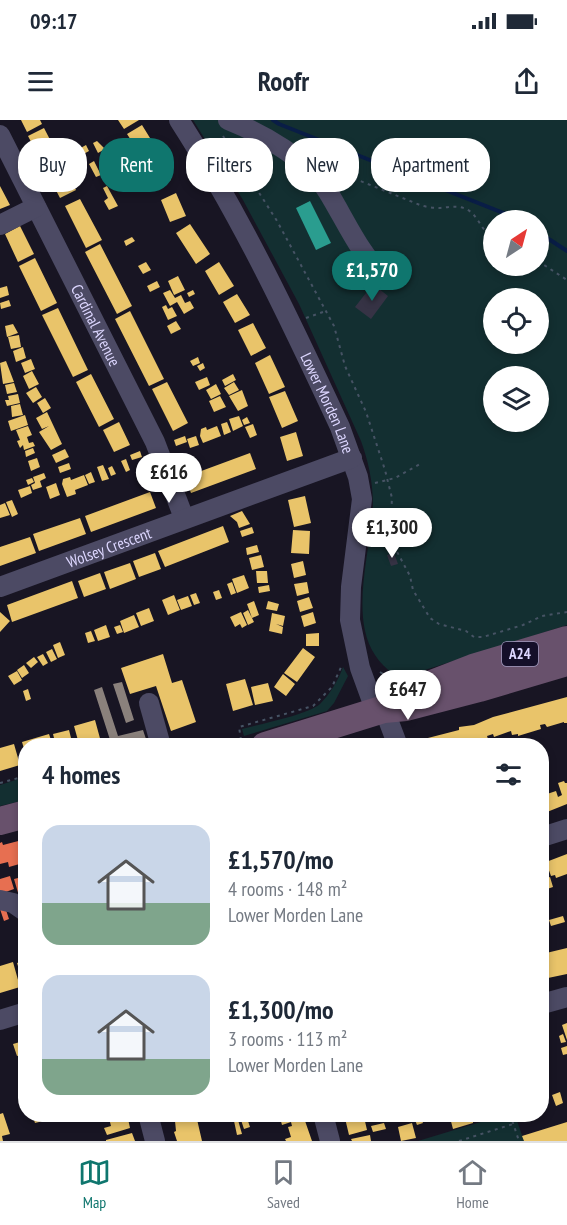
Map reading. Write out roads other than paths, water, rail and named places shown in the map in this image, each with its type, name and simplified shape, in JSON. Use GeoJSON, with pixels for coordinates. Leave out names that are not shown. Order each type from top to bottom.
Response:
{"type":"FeatureCollection","features":[{"type":"Feature","properties":{"kind":"highway","name":"A24"},"geometry":{"type":"LineString","coordinates":[[380,710],[402,696],[473,668],[567,640]]}},
{"type":"Feature","properties":{"kind":"highway","name":"A24"},"geometry":{"type":"LineString","coordinates":[[272,738],[380,710],[406,707],[567,662]]}},
{"type":"Feature","properties":{"kind":"highway"},"geometry":{"type":"LineString","coordinates":[[0,821],[18,816]]}},
{"type":"Feature","properties":{"kind":"street","name":"Lower Morden Lane"},"geometry":{"type":"LineString","coordinates":[[187,123],[292,324],[352,458],[362,499],[351,587],[350,620],[362,676],[394,738]]}},
{"type":"Feature","properties":{"kind":"street"},"geometry":{"type":"LineString","coordinates":[[223,124],[264,138],[307,165],[327,189],[362,252],[372,266],[387,280]]}},
{"type":"Feature","properties":{"kind":"street","name":"Cardinal Avenue"},"geometry":{"type":"LineString","coordinates":[[0,135],[155,442],[184,518]]}},
{"type":"Feature","properties":{"kind":"street"},"geometry":{"type":"LineString","coordinates":[[0,225],[36,207]]}},
{"type":"Feature","properties":{"kind":"street","name":"Wolsey Crescent"},"geometry":{"type":"LineString","coordinates":[[0,586],[352,458]]}},
{"type":"Feature","properties":{"kind":"street"},"geometry":{"type":"LineString","coordinates":[[149,703],[159,738]]}},
{"type":"Feature","properties":{"kind":"street"},"geometry":{"type":"LineString","coordinates":[[549,835],[567,829]]}},
{"type":"Feature","properties":{"kind":"street"},"geometry":{"type":"LineString","coordinates":[[0,900],[18,906]]}},
{"type":"Feature","properties":{"kind":"street"},"geometry":{"type":"LineString","coordinates":[[549,1002],[567,997]]}},
{"type":"Feature","properties":{"kind":"street"},"geometry":{"type":"LineString","coordinates":[[0,1020],[18,1014]]}},
{"type":"Feature","properties":{"kind":"street"},"geometry":{"type":"LineString","coordinates":[[150,1122],[155,1141]]}},
{"type":"Feature","properties":{"kind":"street"},"geometry":{"type":"LineString","coordinates":[[324,1122],[330,1141]]}},
{"type":"Feature","properties":{"kind":"waterway"},"geometry":{"type":"LineString","coordinates":[[273,120],[496,210]]}},
{"type":"Feature","properties":{"kind":"waterway"},"geometry":{"type":"LineString","coordinates":[[549,239],[567,251]]}}]}
